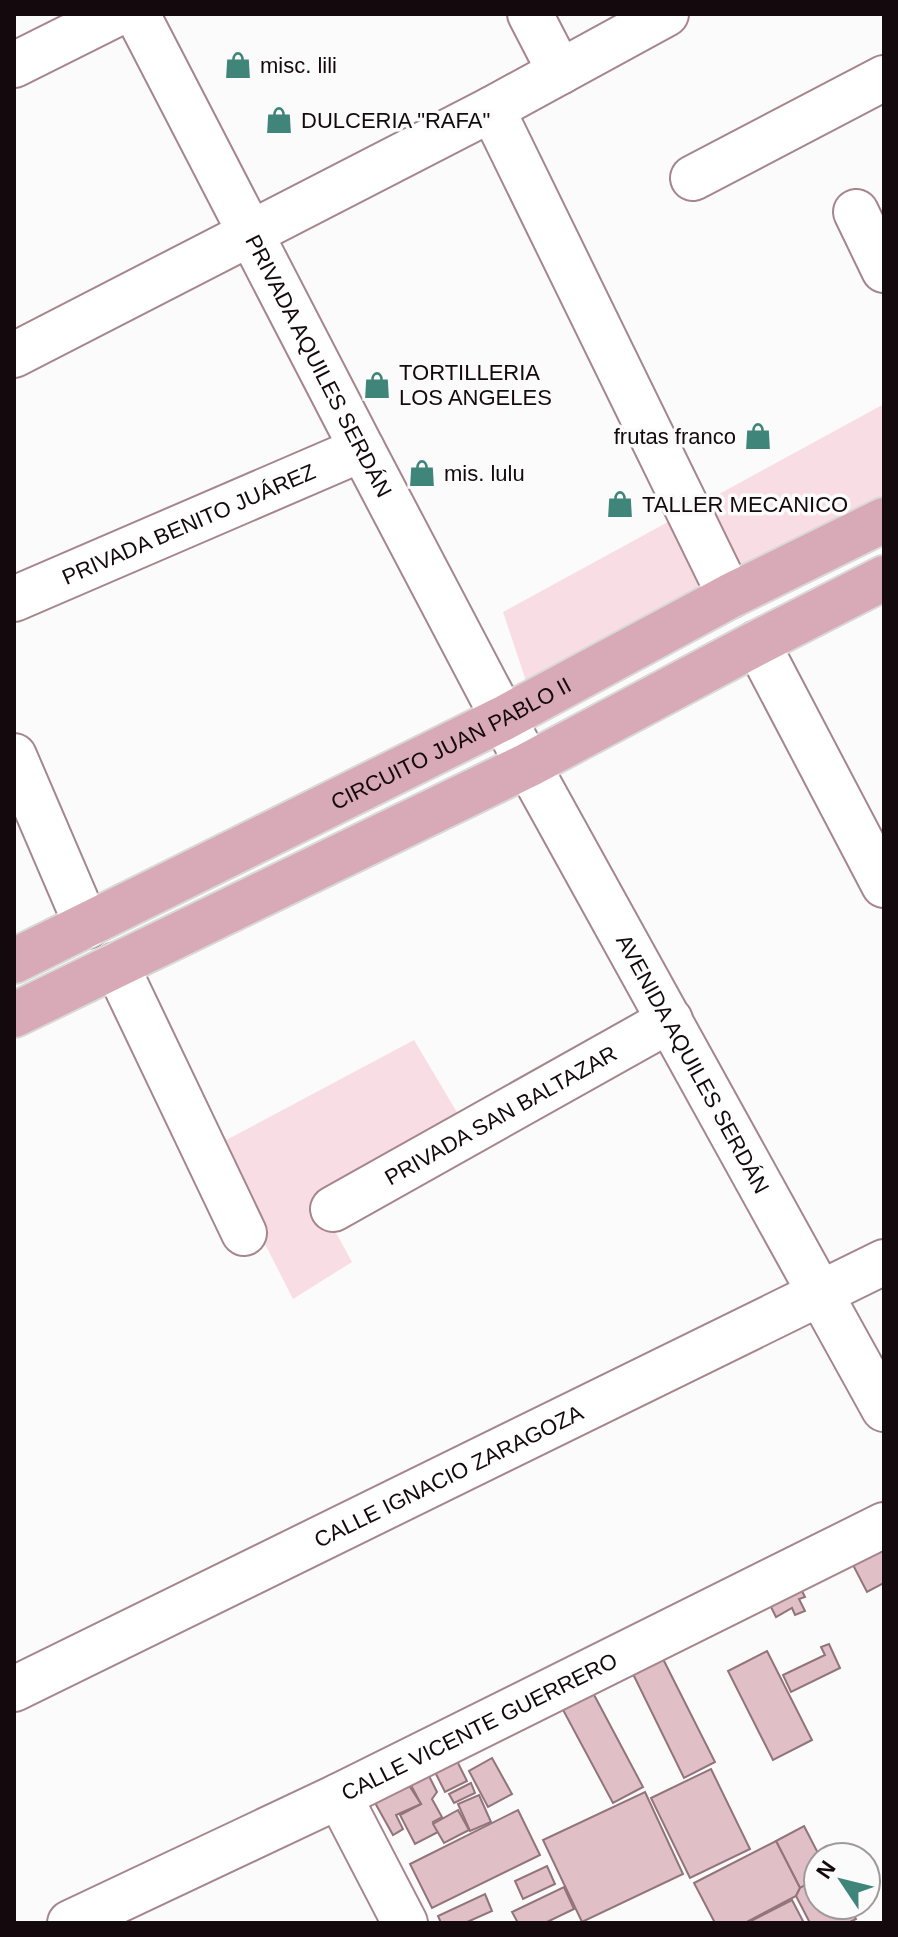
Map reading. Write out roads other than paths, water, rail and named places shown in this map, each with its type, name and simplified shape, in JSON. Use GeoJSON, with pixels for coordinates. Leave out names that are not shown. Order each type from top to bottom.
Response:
{"type":"FeatureCollection","features":[{"type":"Feature","properties":{"kind":"main road","name":"CIRCUITO JUAN PABLO II"},"geometry":{"type":"LineString","coordinates":[[14,961],[504,718],[730,596],[884,520]]}},
{"type":"Feature","properties":{"kind":"main road"},"geometry":{"type":"LineString","coordinates":[[14,1015],[528,765],[884,578]]}},
{"type":"Feature","properties":{"kind":"street"},"geometry":{"type":"LineString","coordinates":[[14,65],[116,14]]}},
{"type":"Feature","properties":{"kind":"street","name":"PRIVADA AQUILES SERDÁN"},"geometry":{"type":"LineString","coordinates":[[137,14],[504,718]]}},
{"type":"Feature","properties":{"kind":"street"},"geometry":{"type":"LineString","coordinates":[[530,14],[560,72]]}},
{"type":"Feature","properties":{"kind":"street"},"geometry":{"type":"LineString","coordinates":[[14,355],[492,109],[666,14]]}},
{"type":"Feature","properties":{"kind":"street"},"geometry":{"type":"LineString","coordinates":[[693,178],[884,78]]}},
{"type":"Feature","properties":{"kind":"street"},"geometry":{"type":"LineString","coordinates":[[492,109],[730,596]]}},
{"type":"Feature","properties":{"kind":"street"},"geometry":{"type":"LineString","coordinates":[[856,212],[884,270]]}},
{"type":"Feature","properties":{"kind":"street","name":"PRIVADA BENITO JUÁREZ"},"geometry":{"type":"LineString","coordinates":[[14,599],[362,449]]}},
{"type":"Feature","properties":{"kind":"street"},"geometry":{"type":"LineString","coordinates":[[757,643],[884,885]]}},
{"type":"Feature","properties":{"kind":"street","name":"AVENIDA AQUILES SERDÁN"},"geometry":{"type":"LineString","coordinates":[[504,718],[884,1409]]}},
{"type":"Feature","properties":{"kind":"street"},"geometry":{"type":"LineString","coordinates":[[14,756],[87,926]]}},
{"type":"Feature","properties":{"kind":"street"},"geometry":{"type":"LineString","coordinates":[[116,965],[244,1233]]}},
{"type":"Feature","properties":{"kind":"street","name":"PRIVADA SAN BALTAZAR"},"geometry":{"type":"LineString","coordinates":[[333,1209],[670,1020]]}},
{"type":"Feature","properties":{"kind":"street","name":"CALLE IGNACIO ZARAGOZA"},"geometry":{"type":"LineString","coordinates":[[14,1689],[884,1262]]}},
{"type":"Feature","properties":{"kind":"street","name":"CALLE VICENTE GUERRERO"},"geometry":{"type":"LineString","coordinates":[[70,1923],[339,1796],[506,1723],[884,1525]]}},
{"type":"Feature","properties":{"kind":"street"},"geometry":{"type":"LineString","coordinates":[[339,1796],[405,1923]]}},
{"type":"Feature","properties":{"kind":"place","name":"misc. lili"},"geometry":{"type":"Point","coordinates":[238,65]}},
{"type":"Feature","properties":{"kind":"place","name":"DULCERIA \"RAFA\""},"geometry":{"type":"Point","coordinates":[279,120]}},
{"type":"Feature","properties":{"kind":"place","name":"TORTILLERIA LOS ANGELES"},"geometry":{"type":"Point","coordinates":[377,385]}},
{"type":"Feature","properties":{"kind":"place","name":"frutas franco"},"geometry":{"type":"Point","coordinates":[758,436]}},
{"type":"Feature","properties":{"kind":"place","name":"mis. lulu"},"geometry":{"type":"Point","coordinates":[422,473]}},
{"type":"Feature","properties":{"kind":"place","name":"TALLER MECANICO"},"geometry":{"type":"Point","coordinates":[620,504]}}]}
